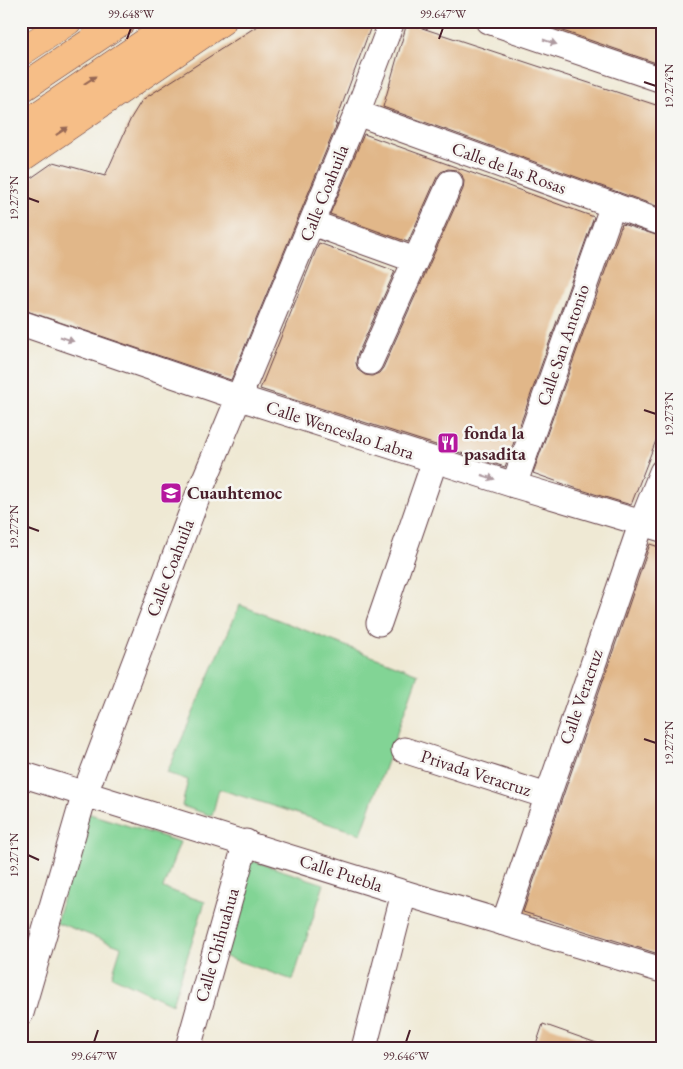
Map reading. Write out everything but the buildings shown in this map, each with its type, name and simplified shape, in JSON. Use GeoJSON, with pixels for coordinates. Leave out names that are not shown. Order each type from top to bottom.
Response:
{"type":"FeatureCollection","features":[{"type":"Feature","properties":{"kind":"main road"},"geometry":{"type":"LineString","coordinates":[[21,52],[68,21]]}},
{"type":"Feature","properties":{"kind":"main road"},"geometry":{"type":"LineString","coordinates":[[21,89],[122,21]]}},
{"type":"Feature","properties":{"kind":"main road"},"geometry":{"type":"LineString","coordinates":[[21,127],[177,21]]}},
{"type":"Feature","properties":{"kind":"main road"},"geometry":{"type":"LineString","coordinates":[[21,158],[222,21]]}},
{"type":"Feature","properties":{"kind":"street","name":"Calle Coahuila"},"geometry":{"type":"LineString","coordinates":[[21,1013],[85,793],[197,498],[357,113],[392,21]]}},
{"type":"Feature","properties":{"kind":"street"},"geometry":{"type":"LineString","coordinates":[[488,21],[662,80]]}},
{"type":"Feature","properties":{"kind":"street","name":"Calle de las Rosas"},"geometry":{"type":"LineString","coordinates":[[357,113],[662,223]]}},
{"type":"Feature","properties":{"kind":"street"},"geometry":{"type":"LineString","coordinates":[[370,362],[450,183]]}},
{"type":"Feature","properties":{"kind":"street","name":"Calle San Antonio"},"geometry":{"type":"LineString","coordinates":[[514,485],[613,205]]}},
{"type":"Feature","properties":{"kind":"street"},"geometry":{"type":"LineString","coordinates":[[312,223],[415,260]]}},
{"type":"Feature","properties":{"kind":"street","name":"Calle Wenceslao Labra"},"geometry":{"type":"LineString","coordinates":[[21,323],[240,398],[514,485],[652,525]]}},
{"type":"Feature","properties":{"kind":"street"},"geometry":{"type":"LineString","coordinates":[[379,623],[435,460]]}},
{"type":"Feature","properties":{"kind":"street","name":"Calle Veracruz"},"geometry":{"type":"LineString","coordinates":[[504,923],[547,796],[652,525],[662,472]]}},
{"type":"Feature","properties":{"kind":"street","name":"Privada Veracruz"},"geometry":{"type":"LineString","coordinates":[[404,750],[547,796]]}},
{"type":"Feature","properties":{"kind":"street","name":"Calle Puebla"},"geometry":{"type":"LineString","coordinates":[[21,774],[662,970]]}},
{"type":"Feature","properties":{"kind":"street","name":"Calle Chihuahua"},"geometry":{"type":"LineString","coordinates":[[188,1048],[246,842]]}},
{"type":"Feature","properties":{"kind":"street"},"geometry":{"type":"LineString","coordinates":[[364,1048],[404,892]]}},
{"type":"Feature","properties":{"kind":"green space"},"geometry":{"type":"Polygon","coordinates":[[[240,605],[418,674],[361,834],[219,789],[212,816],[182,806],[188,780],[167,773],[240,605]]]}},
{"type":"Feature","properties":{"kind":"green space"},"geometry":{"type":"Polygon","coordinates":[[[87,813],[180,842],[163,888],[205,902],[172,1004],[112,976],[121,947],[56,922],[87,813]]]}},
{"type":"Feature","properties":{"kind":"green space"},"geometry":{"type":"Polygon","coordinates":[[[247,859],[324,884],[293,980],[223,956],[247,859]]]}},
{"type":"Feature","properties":{"kind":"place","name":"fonda la pasadita"},"geometry":{"type":"Point","coordinates":[448,443]}},
{"type":"Feature","properties":{"kind":"place","name":"Cuauhtemoc"},"geometry":{"type":"Point","coordinates":[171,493]}}]}
